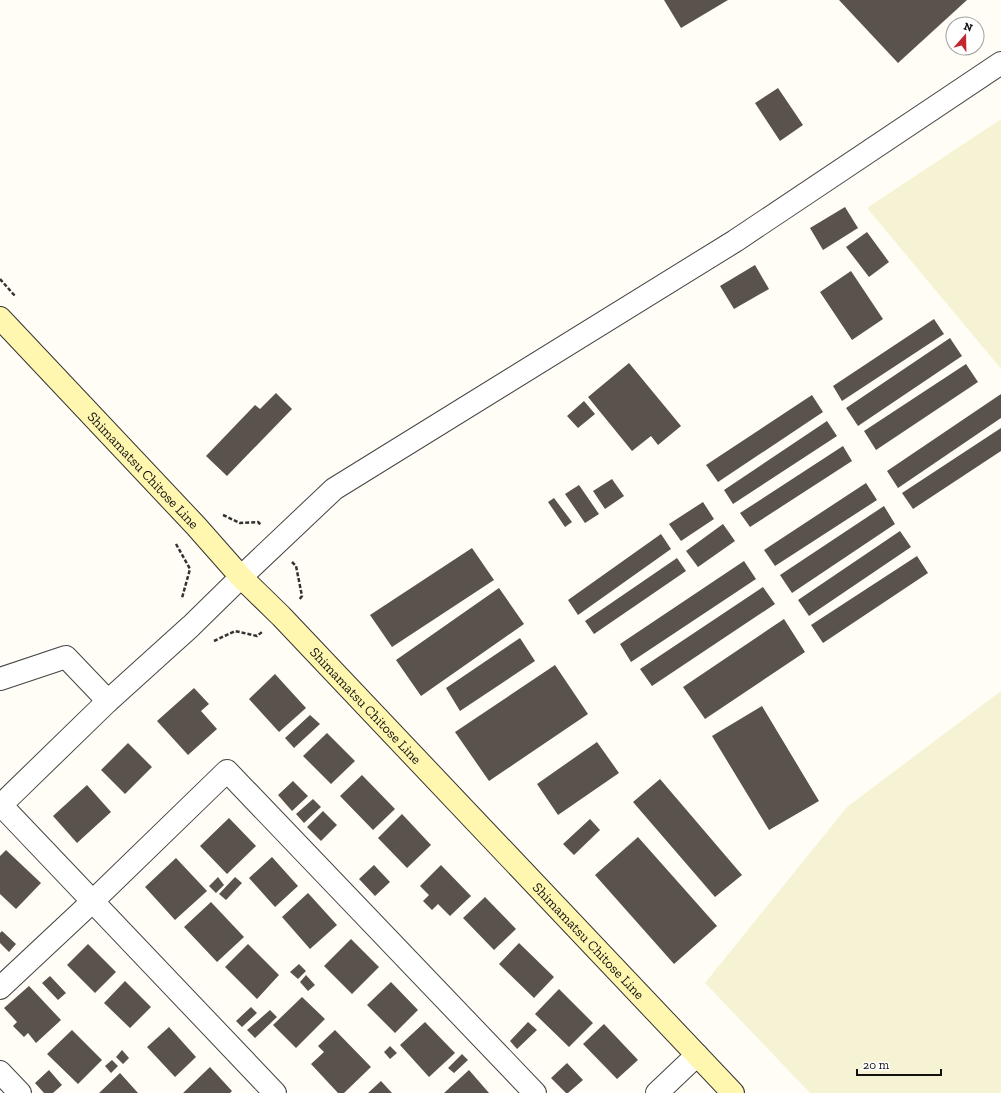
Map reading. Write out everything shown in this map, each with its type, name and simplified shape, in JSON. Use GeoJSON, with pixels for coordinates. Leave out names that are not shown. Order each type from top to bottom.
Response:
{"type":"FeatureCollection","features":[{"type":"Feature","properties":{"kind":"main road","name":"Shimamatsu Chitose Line"},"geometry":{"type":"LineString","coordinates":[[0,318],[196,526],[241,577],[281,616],[733,1093]]}},
{"type":"Feature","properties":{"kind":"street"},"geometry":{"type":"LineString","coordinates":[[275,1093],[93,901],[0,806],[108,701],[191,626],[334,489],[735,242],[1001,62]]}},
{"type":"Feature","properties":{"kind":"street"},"geometry":{"type":"LineString","coordinates":[[0,679],[66,657],[108,701]]}},
{"type":"Feature","properties":{"kind":"street"},"geometry":{"type":"LineString","coordinates":[[0,988],[93,901],[227,771],[535,1093]]}},
{"type":"Feature","properties":{"kind":"street"},"geometry":{"type":"LineString","coordinates":[[658,1093],[697,1055]]}},
{"type":"Feature","properties":{"kind":"street"},"geometry":{"type":"LineString","coordinates":[[0,1072],[20,1093]]}},
{"type":"Feature","properties":{"kind":"path"},"geometry":{"type":"LineString","coordinates":[[191,626],[178,610],[190,569],[176,544],[196,526]]}},
{"type":"Feature","properties":{"kind":"shaded area"},"geometry":{"type":"Polygon","coordinates":[[[1001,119],[1001,369],[867,208],[1001,119]]]}},
{"type":"Feature","properties":{"kind":"shaded area"},"geometry":{"type":"Polygon","coordinates":[[[1001,691],[1001,1093],[810,1093],[705,983],[847,807],[1001,691]]]}},
{"type":"Feature","properties":{"kind":"building"},"geometry":{"type":"Polygon","coordinates":[[[664,0],[728,0],[681,28],[664,0]]]}},
{"type":"Feature","properties":{"kind":"building"},"geometry":{"type":"Polygon","coordinates":[[[839,0],[967,0],[949,16],[945,16],[945,20],[898,63],[839,0]]]}},
{"type":"Feature","properties":{"kind":"building"},"geometry":{"type":"Polygon","coordinates":[[[778,88],[803,125],[780,141],[755,103],[778,88]]]}},
{"type":"Feature","properties":{"kind":"building"},"geometry":{"type":"Polygon","coordinates":[[[845,207],[858,228],[823,250],[810,228],[845,207]]]}},
{"type":"Feature","properties":{"kind":"building"},"geometry":{"type":"Polygon","coordinates":[[[867,232],[889,262],[869,277],[846,247],[867,232]]]}},
{"type":"Feature","properties":{"kind":"building"},"geometry":{"type":"Polygon","coordinates":[[[755,265],[769,289],[734,309],[720,286],[755,265]]]}},
{"type":"Feature","properties":{"kind":"building"},"geometry":{"type":"Polygon","coordinates":[[[851,271],[883,319],[852,340],[820,292],[851,271]]]}},
{"type":"Feature","properties":{"kind":"building"},"geometry":{"type":"Polygon","coordinates":[[[934,319],[944,334],[842,401],[833,386],[934,319]]]}},
{"type":"Feature","properties":{"kind":"building"},"geometry":{"type":"Polygon","coordinates":[[[950,338],[962,356],[858,426],[846,408],[950,338]]]}},
{"type":"Feature","properties":{"kind":"building"},"geometry":{"type":"Polygon","coordinates":[[[629,363],[681,426],[658,445],[651,436],[632,451],[588,397],[629,363]]]}},
{"type":"Feature","properties":{"kind":"building"},"geometry":{"type":"Polygon","coordinates":[[[966,364],[978,382],[876,450],[864,431],[966,364]]]}},
{"type":"Feature","properties":{"kind":"building"},"geometry":{"type":"Polygon","coordinates":[[[276,393],[292,409],[227,476],[206,456],[255,405],[260,409],[276,393]]]}},
{"type":"Feature","properties":{"kind":"building"},"geometry":{"type":"Polygon","coordinates":[[[1001,394],[1001,418],[898,488],[887,471],[1001,394]]]}},
{"type":"Feature","properties":{"kind":"building"},"geometry":{"type":"Polygon","coordinates":[[[812,395],[823,412],[718,482],[706,465],[812,395]]]}},
{"type":"Feature","properties":{"kind":"building"},"geometry":{"type":"Polygon","coordinates":[[[584,401],[595,414],[578,428],[567,416],[584,401]]]}},
{"type":"Feature","properties":{"kind":"building"},"geometry":{"type":"Polygon","coordinates":[[[827,421],[837,436],[733,504],[724,490],[827,421]]]}},
{"type":"Feature","properties":{"kind":"building"},"geometry":{"type":"Polygon","coordinates":[[[1001,428],[1001,451],[913,509],[902,493],[1001,428]]]}},
{"type":"Feature","properties":{"kind":"building"},"geometry":{"type":"Polygon","coordinates":[[[843,446],[852,461],[750,527],[740,513],[843,446]]]}},
{"type":"Feature","properties":{"kind":"building"},"geometry":{"type":"Polygon","coordinates":[[[612,479],[624,496],[605,509],[593,491],[612,479]]]}},
{"type":"Feature","properties":{"kind":"building"},"geometry":{"type":"Polygon","coordinates":[[[866,483],[877,500],[775,566],[764,550],[866,483]]]}},
{"type":"Feature","properties":{"kind":"building"},"geometry":{"type":"Polygon","coordinates":[[[579,485],[599,514],[585,523],[565,494],[579,485]]]}},
{"type":"Feature","properties":{"kind":"building"},"geometry":{"type":"Polygon","coordinates":[[[554,498],[572,522],[565,527],[548,502],[554,498]]]}},
{"type":"Feature","properties":{"kind":"building"},"geometry":{"type":"Polygon","coordinates":[[[703,502],[714,519],[681,541],[669,524],[703,502]]]}},
{"type":"Feature","properties":{"kind":"building"},"geometry":{"type":"Polygon","coordinates":[[[884,506],[895,524],[792,593],[780,575],[884,506]]]}},
{"type":"Feature","properties":{"kind":"building"},"geometry":{"type":"Polygon","coordinates":[[[723,524],[735,541],[698,567],[686,551],[723,524]]]}},
{"type":"Feature","properties":{"kind":"building"},"geometry":{"type":"Polygon","coordinates":[[[900,531],[911,547],[809,616],[798,600],[900,531]]]}},
{"type":"Feature","properties":{"kind":"building"},"geometry":{"type":"Polygon","coordinates":[[[661,534],[671,549],[578,615],[568,600],[661,534]]]}},
{"type":"Feature","properties":{"kind":"building"},"geometry":{"type":"Polygon","coordinates":[[[472,548],[494,580],[392,647],[370,615],[472,548]]]}},
{"type":"Feature","properties":{"kind":"building"},"geometry":{"type":"Polygon","coordinates":[[[917,556],[928,573],[823,643],[811,625],[917,556]]]}},
{"type":"Feature","properties":{"kind":"building"},"geometry":{"type":"Polygon","coordinates":[[[677,558],[686,571],[594,634],[585,621],[677,558]]]}},
{"type":"Feature","properties":{"kind":"building"},"geometry":{"type":"Polygon","coordinates":[[[744,561],[756,579],[631,662],[620,644],[744,561]]]}},
{"type":"Feature","properties":{"kind":"building"},"geometry":{"type":"Polygon","coordinates":[[[763,587],[775,604],[652,686],[640,669],[763,587]]]}},
{"type":"Feature","properties":{"kind":"building"},"geometry":{"type":"Polygon","coordinates":[[[499,588],[524,624],[421,696],[396,660],[499,588]]]}},
{"type":"Feature","properties":{"kind":"building"},"geometry":{"type":"Polygon","coordinates":[[[784,619],[805,652],[705,719],[683,687],[784,619]]]}},
{"type":"Feature","properties":{"kind":"building"},"geometry":{"type":"Polygon","coordinates":[[[520,638],[535,661],[460,711],[446,688],[520,638]]]}},
{"type":"Feature","properties":{"kind":"building"},"geometry":{"type":"Polygon","coordinates":[[[555,665],[588,714],[489,781],[455,732],[555,665]]]}},
{"type":"Feature","properties":{"kind":"building"},"geometry":{"type":"Polygon","coordinates":[[[275,674],[306,708],[279,732],[249,699],[275,674]]]}},
{"type":"Feature","properties":{"kind":"building"},"geometry":{"type":"Polygon","coordinates":[[[194,688],[209,704],[201,711],[217,729],[188,755],[157,721],[194,688]]]}},
{"type":"Feature","properties":{"kind":"building"},"geometry":{"type":"Polygon","coordinates":[[[762,706],[819,801],[769,830],[712,736],[762,706]]]}},
{"type":"Feature","properties":{"kind":"building"},"geometry":{"type":"Polygon","coordinates":[[[310,715],[320,724],[294,748],[285,738],[310,715]]]}},
{"type":"Feature","properties":{"kind":"building"},"geometry":{"type":"Polygon","coordinates":[[[327,733],[355,761],[331,784],[303,756],[327,733]]]}},
{"type":"Feature","properties":{"kind":"building"},"geometry":{"type":"Polygon","coordinates":[[[597,742],[619,773],[558,815],[537,784],[597,742]]]}},
{"type":"Feature","properties":{"kind":"building"},"geometry":{"type":"Polygon","coordinates":[[[128,743],[152,767],[125,794],[101,770],[128,743]]]}},
{"type":"Feature","properties":{"kind":"building"},"geometry":{"type":"Polygon","coordinates":[[[362,775],[395,809],[373,830],[340,796],[362,775]]]}},
{"type":"Feature","properties":{"kind":"building"},"geometry":{"type":"Polygon","coordinates":[[[660,779],[742,875],[715,897],[633,802],[660,779]]]}},
{"type":"Feature","properties":{"kind":"building"},"geometry":{"type":"Polygon","coordinates":[[[293,781],[308,796],[292,811],[278,795],[293,781]]]}},
{"type":"Feature","properties":{"kind":"building"},"geometry":{"type":"Polygon","coordinates":[[[87,785],[111,812],[77,843],[53,816],[87,785]]]}},
{"type":"Feature","properties":{"kind":"building"},"geometry":{"type":"Polygon","coordinates":[[[313,799],[321,807],[304,823],[296,814],[313,799]]]}},
{"type":"Feature","properties":{"kind":"building"},"geometry":{"type":"Polygon","coordinates":[[[323,811],[337,825],[321,841],[307,827],[323,811]]]}},
{"type":"Feature","properties":{"kind":"building"},"geometry":{"type":"Polygon","coordinates":[[[402,814],[431,845],[407,868],[378,838],[402,814]]]}},
{"type":"Feature","properties":{"kind":"building"},"geometry":{"type":"Polygon","coordinates":[[[229,818],[256,846],[227,874],[200,846],[229,818]]]}},
{"type":"Feature","properties":{"kind":"building"},"geometry":{"type":"Polygon","coordinates":[[[590,819],[600,830],[574,855],[563,844],[590,819]]]}},
{"type":"Feature","properties":{"kind":"building"},"geometry":{"type":"Polygon","coordinates":[[[638,837],[717,926],[674,964],[595,875],[638,837]]]}},
{"type":"Feature","properties":{"kind":"building"},"geometry":{"type":"Polygon","coordinates":[[[6,850],[41,883],[16,909],[0,894],[0,856],[6,850]]]}},
{"type":"Feature","properties":{"kind":"building"},"geometry":{"type":"Polygon","coordinates":[[[272,857],[298,886],[275,907],[249,878],[272,857]]]}},
{"type":"Feature","properties":{"kind":"building"},"geometry":{"type":"Polygon","coordinates":[[[176,858],[207,891],[175,920],[145,887],[176,858]]]}},
{"type":"Feature","properties":{"kind":"building"},"geometry":{"type":"Polygon","coordinates":[[[374,865],[390,882],[375,896],[359,879],[374,865]]]}},
{"type":"Feature","properties":{"kind":"building"},"geometry":{"type":"Polygon","coordinates":[[[441,865],[471,896],[450,916],[438,904],[432,910],[423,901],[429,895],[420,886],[441,865]]]}},
{"type":"Feature","properties":{"kind":"building"},"geometry":{"type":"Polygon","coordinates":[[[218,877],[224,885],[216,893],[209,886],[218,877]]]}},
{"type":"Feature","properties":{"kind":"building"},"geometry":{"type":"Polygon","coordinates":[[[235,877],[242,883],[226,900],[219,894],[235,877]]]}},
{"type":"Feature","properties":{"kind":"building"},"geometry":{"type":"Polygon","coordinates":[[[308,893],[337,925],[310,949],[282,917],[308,893]]]}},
{"type":"Feature","properties":{"kind":"building"},"geometry":{"type":"Polygon","coordinates":[[[485,897],[516,929],[494,950],[463,918],[485,897]]]}},
{"type":"Feature","properties":{"kind":"building"},"geometry":{"type":"Polygon","coordinates":[[[211,902],[244,937],[217,962],[184,927],[211,902]]]}},
{"type":"Feature","properties":{"kind":"building"},"geometry":{"type":"Polygon","coordinates":[[[2,931],[16,944],[9,952],[0,943],[0,933],[2,931]]]}},
{"type":"Feature","properties":{"kind":"building"},"geometry":{"type":"Polygon","coordinates":[[[351,939],[379,967],[352,994],[324,966],[351,939]]]}},
{"type":"Feature","properties":{"kind":"building"},"geometry":{"type":"Polygon","coordinates":[[[519,943],[554,977],[534,998],[499,964],[519,943]]]}},
{"type":"Feature","properties":{"kind":"building"},"geometry":{"type":"Polygon","coordinates":[[[88,944],[116,972],[95,993],[67,965],[88,944]]]}},
{"type":"Feature","properties":{"kind":"building"},"geometry":{"type":"Polygon","coordinates":[[[248,944],[279,975],[257,999],[225,967],[248,944]]]}},
{"type":"Feature","properties":{"kind":"building"},"geometry":{"type":"Polygon","coordinates":[[[299,964],[306,971],[298,979],[290,972],[299,964]]]}},
{"type":"Feature","properties":{"kind":"building"},"geometry":{"type":"Polygon","coordinates":[[[306,975],[315,985],[308,991],[300,982],[306,975]]]}},
{"type":"Feature","properties":{"kind":"building"},"geometry":{"type":"Polygon","coordinates":[[[50,976],[66,993],[58,1000],[42,983],[50,976]]]}},
{"type":"Feature","properties":{"kind":"building"},"geometry":{"type":"Polygon","coordinates":[[[125,981],[151,1007],[130,1028],[104,1003],[125,981]]]}},
{"type":"Feature","properties":{"kind":"building"},"geometry":{"type":"Polygon","coordinates":[[[391,982],[418,1010],[395,1033],[367,1005],[391,982]]]}},
{"type":"Feature","properties":{"kind":"building"},"geometry":{"type":"Polygon","coordinates":[[[29,986],[61,1020],[36,1043],[28,1033],[24,1037],[13,1026],[17,1022],[4,1008],[29,986]]]}},
{"type":"Feature","properties":{"kind":"building"},"geometry":{"type":"Polygon","coordinates":[[[559,989],[593,1023],[569,1047],[535,1014],[559,989]]]}},
{"type":"Feature","properties":{"kind":"building"},"geometry":{"type":"Polygon","coordinates":[[[302,997],[325,1019],[296,1048],[273,1025],[302,997]]]}},
{"type":"Feature","properties":{"kind":"building"},"geometry":{"type":"Polygon","coordinates":[[[251,1007],[257,1013],[242,1027],[236,1021],[251,1007]]]}},
{"type":"Feature","properties":{"kind":"building"},"geometry":{"type":"Polygon","coordinates":[[[270,1010],[277,1017],[255,1038],[247,1030],[270,1010]]]}},
{"type":"Feature","properties":{"kind":"building"},"geometry":{"type":"Polygon","coordinates":[[[425,1022],[455,1053],[429,1077],[400,1045],[425,1022]]]}},
{"type":"Feature","properties":{"kind":"building"},"geometry":{"type":"Polygon","coordinates":[[[528,1022],[537,1030],[517,1049],[510,1041],[528,1022]]]}},
{"type":"Feature","properties":{"kind":"building"},"geometry":{"type":"Polygon","coordinates":[[[604,1024],[638,1060],[617,1079],[583,1044],[604,1024]]]}},
{"type":"Feature","properties":{"kind":"building"},"geometry":{"type":"Polygon","coordinates":[[[169,1027],[196,1057],[175,1077],[147,1047],[169,1027]]]}},
{"type":"Feature","properties":{"kind":"building"},"geometry":{"type":"Polygon","coordinates":[[[72,1030],[102,1060],[78,1084],[47,1054],[72,1030]]]}},
{"type":"Feature","properties":{"kind":"building"},"geometry":{"type":"Polygon","coordinates":[[[335,1030],[371,1067],[344,1093],[338,1093],[311,1064],[324,1052],[318,1046],[335,1030]]]}},
{"type":"Feature","properties":{"kind":"building"},"geometry":{"type":"Polygon","coordinates":[[[390,1046],[397,1053],[390,1059],[384,1052],[390,1046]]]}},
{"type":"Feature","properties":{"kind":"building"},"geometry":{"type":"Polygon","coordinates":[[[122,1050],[129,1058],[123,1064],[116,1057],[122,1050]]]}},
{"type":"Feature","properties":{"kind":"building"},"geometry":{"type":"Polygon","coordinates":[[[462,1054],[468,1060],[454,1073],[448,1068],[462,1054]]]}},
{"type":"Feature","properties":{"kind":"building"},"geometry":{"type":"Polygon","coordinates":[[[112,1060],[118,1066],[111,1073],[105,1066],[112,1060]]]}},
{"type":"Feature","properties":{"kind":"building"},"geometry":{"type":"Polygon","coordinates":[[[567,1063],[583,1080],[568,1093],[566,1093],[551,1078],[567,1063]]]}},
{"type":"Feature","properties":{"kind":"building"},"geometry":{"type":"Polygon","coordinates":[[[210,1067],[232,1091],[230,1093],[183,1093],[210,1067]]]}},
{"type":"Feature","properties":{"kind":"building"},"geometry":{"type":"Polygon","coordinates":[[[49,1070],[62,1085],[53,1093],[44,1093],[35,1083],[49,1070]]]}},
{"type":"Feature","properties":{"kind":"building"},"geometry":{"type":"Polygon","coordinates":[[[469,1070],[489,1093],[444,1093],[469,1070]]]}},
{"type":"Feature","properties":{"kind":"building"},"geometry":{"type":"Polygon","coordinates":[[[120,1073],[138,1093],[99,1093],[120,1073]]]}},
{"type":"Feature","properties":{"kind":"building"},"geometry":{"type":"Polygon","coordinates":[[[381,1081],[392,1093],[368,1093],[381,1081]]]}}]}
